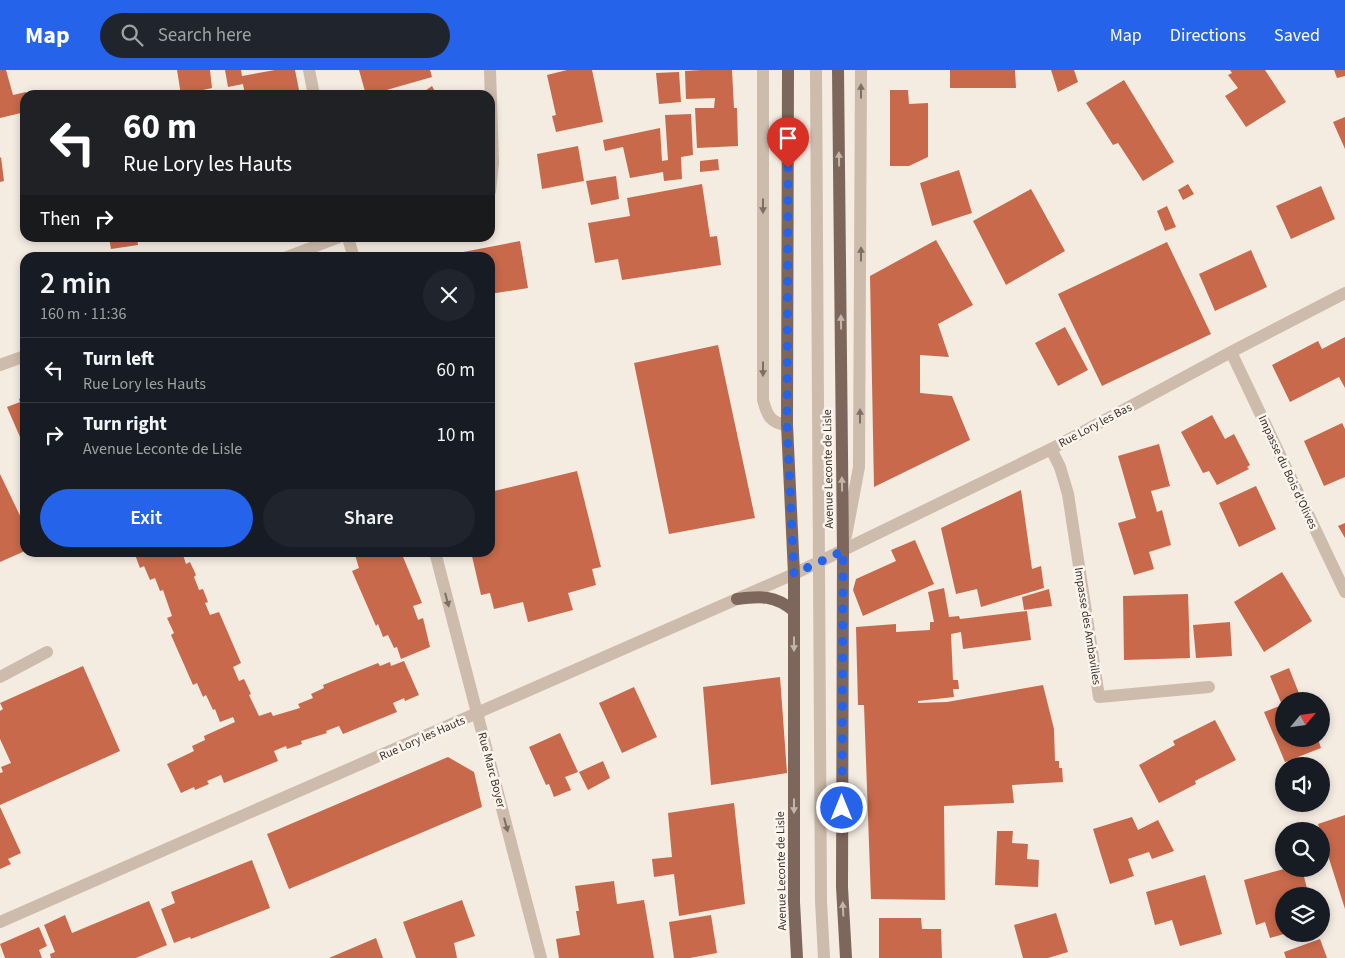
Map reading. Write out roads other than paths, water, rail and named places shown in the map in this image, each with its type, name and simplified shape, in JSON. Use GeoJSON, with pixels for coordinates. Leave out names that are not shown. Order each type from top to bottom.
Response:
{"type":"FeatureCollection","features":[{"type":"Feature","properties":{"kind":"main road","name":"Avenue Leconte de Lisle"},"geometry":{"type":"LineString","coordinates":[[788,70],[787,425],[794,574],[794,902],[797,958]]}},
{"type":"Feature","properties":{"kind":"main road","name":"Avenue Leconte de Lisle"},"geometry":{"type":"LineString","coordinates":[[838,70],[843,551],[842,887],[846,958]]}},
{"type":"Feature","properties":{"kind":"main road"},"geometry":{"type":"LineString","coordinates":[[737,599],[760,596],[785,604],[794,611]]}},
{"type":"Feature","properties":{"kind":"street"},"geometry":{"type":"LineString","coordinates":[[309,70],[313,90]]}},
{"type":"Feature","properties":{"kind":"street"},"geometry":{"type":"LineString","coordinates":[[490,70],[491,90]]}},
{"type":"Feature","properties":{"kind":"street"},"geometry":{"type":"LineString","coordinates":[[763,70],[763,400],[766,412],[772,419],[778,424],[787,425]]}},
{"type":"Feature","properties":{"kind":"street","name":"Avenue Leconte de Lisle"},"geometry":{"type":"LineString","coordinates":[[816,70],[821,901],[824,958]]}},
{"type":"Feature","properties":{"kind":"street"},"geometry":{"type":"LineString","coordinates":[[843,551],[859,467],[861,70]]}},
{"type":"Feature","properties":{"kind":"street"},"geometry":{"type":"LineString","coordinates":[[303,252],[335,242]]}},
{"type":"Feature","properties":{"kind":"street","name":"Rue Lory les Bas"},"geometry":{"type":"LineString","coordinates":[[843,551],[1051,449],[1345,293]]}},
{"type":"Feature","properties":{"kind":"street","name":"Impasse du Bois d'Olives"},"geometry":{"type":"LineString","coordinates":[[1231,352],[1345,592]]}},
{"type":"Feature","properties":{"kind":"street"},"geometry":{"type":"LineString","coordinates":[[0,365],[20,358]]}},
{"type":"Feature","properties":{"kind":"street","name":"Impasse des Ambavilles"},"geometry":{"type":"LineString","coordinates":[[1051,449],[1060,467],[1068,494],[1099,697],[1209,687]]}},
{"type":"Feature","properties":{"kind":"street","name":"Rue Lory les Hauts"},"geometry":{"type":"LineString","coordinates":[[0,922],[477,714],[843,551]]}},
{"type":"Feature","properties":{"kind":"street","name":"Rue Marc Boyer"},"geometry":{"type":"LineString","coordinates":[[436,557],[541,958]]}},
{"type":"Feature","properties":{"kind":"street"},"geometry":{"type":"LineString","coordinates":[[0,677],[47,652]]}}]}
